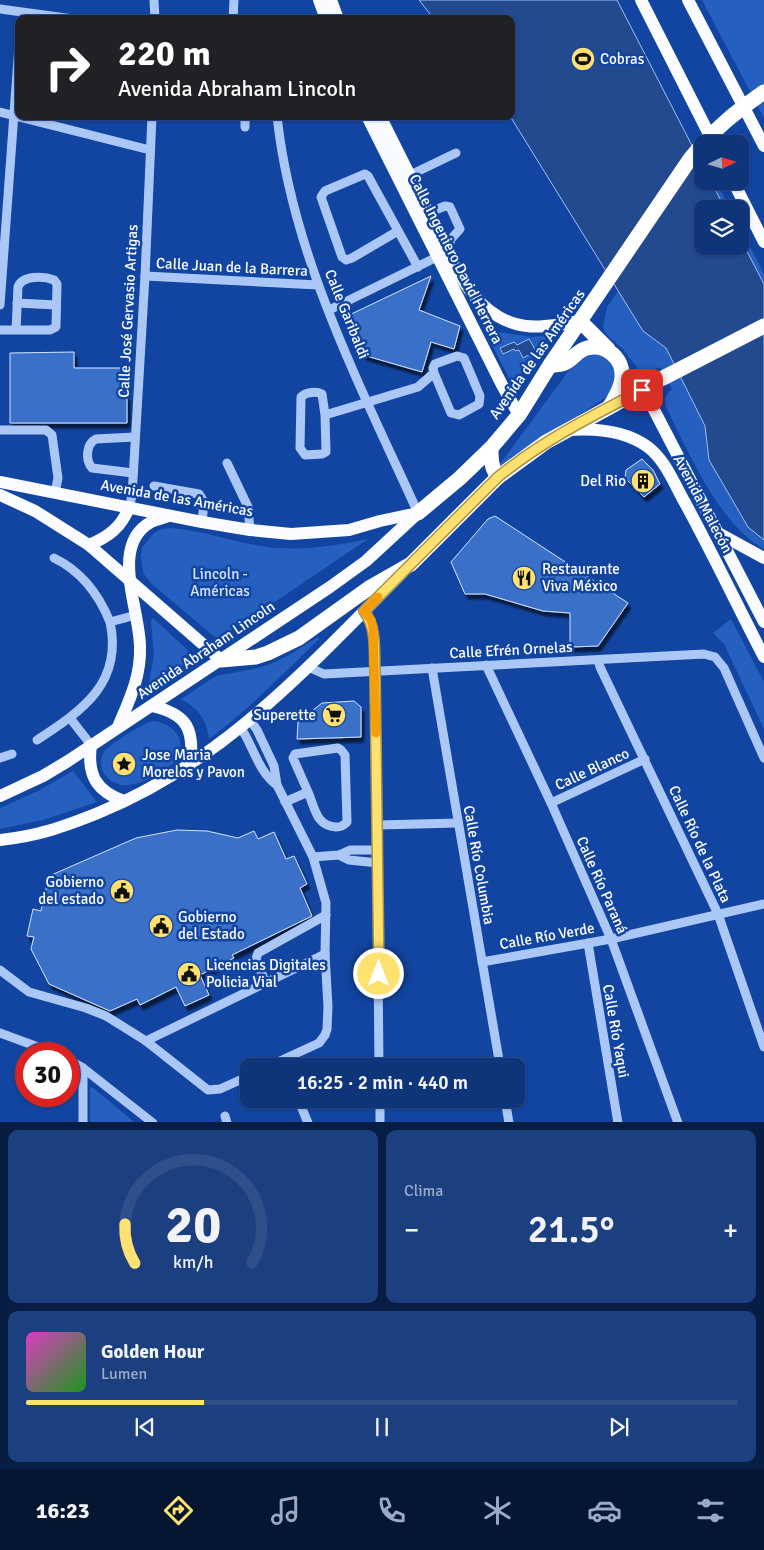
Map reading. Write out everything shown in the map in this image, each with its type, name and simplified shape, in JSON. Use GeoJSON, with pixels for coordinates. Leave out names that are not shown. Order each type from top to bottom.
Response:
{"type":"FeatureCollection","features":[{"type":"Feature","properties":{"kind":"highway","name":"Avenida de las Américas"},"geometry":{"type":"LineString","coordinates":[[418,513],[460,478],[491,448],[519,415],[550,365],[690,159],[730,116],[764,92]]}},
{"type":"Feature","properties":{"kind":"highway"},"geometry":{"type":"LineString","coordinates":[[580,321],[618,360],[622,377],[619,390],[610,406]]}},
{"type":"Feature","properties":{"kind":"highway"},"geometry":{"type":"LineString","coordinates":[[221,660],[256,657],[288,644],[322,623],[368,588],[412,564],[498,477],[546,442],[660,379],[764,326]]}},
{"type":"Feature","properties":{"kind":"highway"},"geometry":{"type":"LineString","coordinates":[[550,365],[563,364],[579,351],[586,348],[608,349]]}},
{"type":"Feature","properties":{"kind":"highway"},"geometry":{"type":"LineString","coordinates":[[491,448],[491,462],[493,470],[498,477]]}},
{"type":"Feature","properties":{"kind":"main road"},"geometry":{"type":"LineString","coordinates":[[319,0],[325,15]]}},
{"type":"Feature","properties":{"kind":"main road"},"geometry":{"type":"LineString","coordinates":[[331,0],[337,15]]}},
{"type":"Feature","properties":{"kind":"main road"},"geometry":{"type":"LineString","coordinates":[[641,0],[709,135]]}},
{"type":"Feature","properties":{"kind":"main road"},"geometry":{"type":"LineString","coordinates":[[688,0],[764,146]]}},
{"type":"Feature","properties":{"kind":"main road","name":"Calle Ingeniero David Herrera"},"geometry":{"type":"LineString","coordinates":[[369,120],[404,178],[428,213],[452,286],[519,415]]}},
{"type":"Feature","properties":{"kind":"main road","name":"Calle Ingeniero David Herrera"},"geometry":{"type":"LineString","coordinates":[[382,120],[404,178],[442,254],[482,304],[506,320],[516,324],[547,326],[580,321]]}},
{"type":"Feature","properties":{"kind":"main road"},"geometry":{"type":"LineString","coordinates":[[738,190],[764,242]]}},
{"type":"Feature","properties":{"kind":"main road"},"geometry":{"type":"LineString","coordinates":[[452,286],[463,279]]}},
{"type":"Feature","properties":{"kind":"main road","name":"Avenida Malecón"},"geometry":{"type":"LineString","coordinates":[[660,379],[651,393],[651,404],[764,622]]}},
{"type":"Feature","properties":{"kind":"main road","name":"Avenida Malecón"},"geometry":{"type":"LineString","coordinates":[[566,430],[589,429],[624,434],[650,448],[660,458],[695,521],[764,657]]}},
{"type":"Feature","properties":{"kind":"main road","name":"Avenida de las Américas"},"geometry":{"type":"LineString","coordinates":[[0,482],[202,522],[250,530],[291,534],[349,530],[418,513]]}},
{"type":"Feature","properties":{"kind":"main road"},"geometry":{"type":"LineString","coordinates":[[0,496],[35,511],[89,545],[221,660]]}},
{"type":"Feature","properties":{"kind":"main road"},"geometry":{"type":"LineString","coordinates":[[89,545],[117,528],[126,517],[129,507]]}},
{"type":"Feature","properties":{"kind":"main road","name":"Avenida Abraham Lincoln"},"geometry":{"type":"LineString","coordinates":[[0,796],[43,776],[330,587],[366,561],[418,513]]}},
{"type":"Feature","properties":{"kind":"main road"},"geometry":{"type":"LineString","coordinates":[[118,727],[134,690],[139,668],[140,631],[130,581],[129,554],[136,535],[152,521],[171,515]]}},
{"type":"Feature","properties":{"kind":"main road"},"geometry":{"type":"LineString","coordinates":[[720,534],[764,558]]}},
{"type":"Feature","properties":{"kind":"main road"},"geometry":{"type":"LineString","coordinates":[[0,840],[58,829],[124,801],[190,765],[245,724],[308,667],[412,564]]}},
{"type":"Feature","properties":{"kind":"main road"},"geometry":{"type":"LineString","coordinates":[[152,706],[172,712],[186,725],[192,739],[190,765]]}},
{"type":"Feature","properties":{"kind":"main road"},"geometry":{"type":"LineString","coordinates":[[91,745],[89,760],[92,774],[99,786],[110,796],[124,801]]}},
{"type":"Feature","properties":{"kind":"street"},"geometry":{"type":"LineString","coordinates":[[154,0],[155,15]]}},
{"type":"Feature","properties":{"kind":"street"},"geometry":{"type":"LineString","coordinates":[[233,15],[234,0]]}},
{"type":"Feature","properties":{"kind":"street"},"geometry":{"type":"LineString","coordinates":[[0,9],[18,15]]}},
{"type":"Feature","properties":{"kind":"street"},"geometry":{"type":"LineString","coordinates":[[0,306],[15,101]]}},
{"type":"Feature","properties":{"kind":"street"},"geometry":{"type":"LineString","coordinates":[[0,112],[14,115]]}},
{"type":"Feature","properties":{"kind":"street"},"geometry":{"type":"LineString","coordinates":[[33,120],[150,150]]}},
{"type":"Feature","properties":{"kind":"street","name":"Calle José Gervasio Artigas"},"geometry":{"type":"LineString","coordinates":[[129,507],[132,496],[145,276],[152,120]]}},
{"type":"Feature","properties":{"kind":"street"},"geometry":{"type":"LineString","coordinates":[[245,120],[246,127]]}},
{"type":"Feature","properties":{"kind":"street","name":"Calle Garibaldi"},"geometry":{"type":"LineString","coordinates":[[278,120],[293,203],[318,286],[418,513]]}},
{"type":"Feature","properties":{"kind":"street"},"geometry":{"type":"LineString","coordinates":[[404,178],[456,153]]}},
{"type":"Feature","properties":{"kind":"street"},"geometry":{"type":"LineString","coordinates":[[398,231],[346,260],[342,257],[321,197],[325,192],[365,174],[368,176],[418,267]]}},
{"type":"Feature","properties":{"kind":"street"},"geometry":{"type":"LineString","coordinates":[[329,310],[442,254],[460,229],[450,207],[445,206],[428,213]]}},
{"type":"Feature","properties":{"kind":"street","name":"Calle Juan de la Barrera"},"geometry":{"type":"LineString","coordinates":[[145,276],[318,286]]}},
{"type":"Feature","properties":{"kind":"street"},"geometry":{"type":"LineString","coordinates":[[0,330],[16,330],[53,329],[56,326],[57,284],[52,279],[24,278],[20,282],[18,287],[16,330]]}},
{"type":"Feature","properties":{"kind":"street"},"geometry":{"type":"LineString","coordinates":[[17,303],[56,305]]}},
{"type":"Feature","properties":{"kind":"street"},"geometry":{"type":"LineString","coordinates":[[326,415],[418,387],[434,373],[435,364],[454,356],[464,358],[480,396],[480,404],[460,415],[451,412],[434,373]]}},
{"type":"Feature","properties":{"kind":"street"},"geometry":{"type":"LineString","coordinates":[[318,392],[322,394],[326,415],[326,452],[305,455],[300,448],[301,397],[318,392]]}},
{"type":"Feature","properties":{"kind":"street"},"geometry":{"type":"LineString","coordinates":[[0,430],[46,430],[50,432],[58,478],[56,493]]}},
{"type":"Feature","properties":{"kind":"street"},"geometry":{"type":"LineString","coordinates":[[133,473],[92,468],[88,464],[88,448],[91,441],[96,439],[135,437]]}},
{"type":"Feature","properties":{"kind":"street"},"geometry":{"type":"LineString","coordinates":[[227,463],[248,507],[250,530]]}},
{"type":"Feature","properties":{"kind":"street"},"geometry":{"type":"LineString","coordinates":[[154,486],[199,494],[204,502],[202,522]]}},
{"type":"Feature","properties":{"kind":"street"},"geometry":{"type":"LineString","coordinates":[[37,740],[70,718],[99,689],[109,672],[113,646],[110,622],[103,605],[93,590],[65,563],[54,558]]}},
{"type":"Feature","properties":{"kind":"street"},"geometry":{"type":"LineString","coordinates":[[364,611],[371,620],[373,627],[375,671],[380,1058]]}},
{"type":"Feature","properties":{"kind":"street"},"geometry":{"type":"LineString","coordinates":[[110,622],[136,615]]}},
{"type":"Feature","properties":{"kind":"street","name":"Calle Efrén Ornelas"},"geometry":{"type":"LineString","coordinates":[[308,667],[324,674],[704,654],[716,657],[724,668],[764,758]]}},
{"type":"Feature","properties":{"kind":"street","name":"Calle Río de la Plata"},"geometry":{"type":"LineString","coordinates":[[598,660],[718,914],[764,1047]]}},
{"type":"Feature","properties":{"kind":"street","name":"Calle Río Paraná"},"geometry":{"type":"LineString","coordinates":[[486,665],[551,803],[611,939],[678,1122]]}},
{"type":"Feature","properties":{"kind":"street","name":"Calle Río Columbia"},"geometry":{"type":"LineString","coordinates":[[432,668],[499,1058]]}},
{"type":"Feature","properties":{"kind":"street"},"geometry":{"type":"LineString","coordinates":[[70,718],[91,745]]}},
{"type":"Feature","properties":{"kind":"street"},"geometry":{"type":"LineString","coordinates":[[245,724],[249,740],[267,777],[277,785],[313,857],[323,889],[326,915],[327,1029],[319,1043],[286,1058]]}},
{"type":"Feature","properties":{"kind":"street"},"geometry":{"type":"LineString","coordinates":[[338,748],[341,750],[345,755],[347,822],[345,825],[341,827],[330,826],[320,822],[308,792],[293,758],[296,753],[338,748]]}},
{"type":"Feature","properties":{"kind":"street"},"geometry":{"type":"LineString","coordinates":[[0,758],[12,754]]}},
{"type":"Feature","properties":{"kind":"street","name":"Calle Blanco"},"geometry":{"type":"LineString","coordinates":[[551,803],[645,760]]}},
{"type":"Feature","properties":{"kind":"street"},"geometry":{"type":"LineString","coordinates":[[285,802],[308,792]]}},
{"type":"Feature","properties":{"kind":"street"},"geometry":{"type":"LineString","coordinates":[[378,825],[458,823]]}},
{"type":"Feature","properties":{"kind":"street"},"geometry":{"type":"LineString","coordinates":[[313,857],[339,855],[350,850],[378,850]]}},
{"type":"Feature","properties":{"kind":"street"},"geometry":{"type":"LineString","coordinates":[[339,855],[349,860],[378,863]]}},
{"type":"Feature","properties":{"kind":"street","name":"Calle Río Verde"},"geometry":{"type":"LineString","coordinates":[[482,962],[611,939],[764,904]]}},
{"type":"Feature","properties":{"kind":"street"},"geometry":{"type":"LineString","coordinates":[[266,984],[256,960],[258,953],[326,915]]}},
{"type":"Feature","properties":{"kind":"street","name":"Calle Río Yaqui"},"geometry":{"type":"LineString","coordinates":[[588,943],[618,1122]]}},
{"type":"Feature","properties":{"kind":"street"},"geometry":{"type":"LineString","coordinates":[[146,1041],[325,954]]}},
{"type":"Feature","properties":{"kind":"street"},"geometry":{"type":"LineString","coordinates":[[0,970],[29,992],[106,1016],[146,1041],[208,1090],[220,1089],[240,1080]]}},
{"type":"Feature","properties":{"kind":"street"},"geometry":{"type":"LineString","coordinates":[[0,1033],[24,1042]]}},
{"type":"Feature","properties":{"kind":"street"},"geometry":{"type":"LineString","coordinates":[[80,1066],[153,1122]]}},
{"type":"Feature","properties":{"kind":"street"},"geometry":{"type":"LineString","coordinates":[[83,1068],[84,1122]]}},
{"type":"Feature","properties":{"kind":"street"},"geometry":{"type":"LineString","coordinates":[[302,1108],[308,1122]]}},
{"type":"Feature","properties":{"kind":"street"},"geometry":{"type":"LineString","coordinates":[[380,1108],[380,1122]]}},
{"type":"Feature","properties":{"kind":"street"},"geometry":{"type":"LineString","coordinates":[[507,1108],[509,1122]]}},
{"type":"Feature","properties":{"kind":"green space"},"geometry":{"type":"Polygon","coordinates":[[[702,0],[764,0],[764,118],[702,0]]]}},
{"type":"Feature","properties":{"kind":"green space"},"geometry":{"type":"Polygon","coordinates":[[[694,183],[694,190],[720,190],[726,200],[694,200],[694,255],[749,255],[749,245],[764,274],[764,549],[747,537],[732,522],[694,464],[665,405],[666,396],[672,389],[660,367],[650,371],[638,369],[623,349],[606,334],[603,327],[607,307],[694,183]]]}},
{"type":"Feature","properties":{"kind":"green space"},"geometry":{"type":"Polygon","coordinates":[[[480,321],[498,332],[532,337],[548,335],[513,386],[480,321]]]}},
{"type":"Feature","properties":{"kind":"green space"},"geometry":{"type":"Polygon","coordinates":[[[599,353],[611,361],[616,371],[613,386],[605,398],[502,465],[500,464],[578,358],[599,353]]]}},
{"type":"Feature","properties":{"kind":"green space","name":"Lincoln - Américas"},"geometry":{"type":"Polygon","coordinates":[[[169,528],[281,548],[318,547],[368,539],[220,639],[217,639],[152,584],[143,573],[142,548],[154,533],[161,529],[169,528]]]}},
{"type":"Feature","properties":{"kind":"green space","name":"Lincoln - Américas"},"geometry":{"type":"Polygon","coordinates":[[[153,618],[195,657],[148,687],[154,656],[151,620],[153,618]]]}},
{"type":"Feature","properties":{"kind":"green space"},"geometry":{"type":"Polygon","coordinates":[[[731,619],[764,682],[764,729],[724,644],[713,633],[731,619]]]}},
{"type":"Feature","properties":{"kind":"green space"},"geometry":{"type":"Polygon","coordinates":[[[318,637],[319,639],[266,691],[209,739],[201,715],[181,699],[216,676],[258,668],[273,663],[318,637]]]}},
{"type":"Feature","properties":{"kind":"green space"},"geometry":{"type":"Polygon","coordinates":[[[152,721],[167,725],[177,734],[181,747],[175,761],[160,773],[139,783],[122,785],[110,780],[101,765],[101,758],[104,752],[112,744],[152,721]]]}},
{"type":"Feature","properties":{"kind":"green space"},"geometry":{"type":"Polygon","coordinates":[[[73,771],[97,802],[43,820],[0,829],[0,808],[38,791],[73,771]]]}},
{"type":"Feature","properties":{"kind":"green space"},"geometry":{"type":"Polygon","coordinates":[[[92,1087],[134,1122],[90,1122],[90,1088],[92,1087]]]}},
{"type":"Feature","properties":{"kind":"shaded area"},"geometry":{"type":"Polygon","coordinates":[[[419,0],[617,0],[694,149],[694,190],[716,190],[720,200],[694,200],[694,255],[749,255],[764,284],[764,540],[748,527],[709,460],[705,426],[666,348],[643,331],[512,120],[515,120],[515,15],[431,15],[419,0]]]}},
{"type":"Feature","properties":{"kind":"shaded area"},"geometry":{"type":"Polygon","coordinates":[[[529,339],[536,351],[523,358],[519,350],[515,351],[514,349],[503,354],[500,348],[514,342],[517,345],[529,339]]]}},
{"type":"Feature","properties":{"kind":"building"},"geometry":{"type":"Polygon","coordinates":[[[431,276],[419,310],[460,326],[454,349],[431,342],[422,372],[363,355],[345,317],[431,276]]]}},
{"type":"Feature","properties":{"kind":"building"},"geometry":{"type":"Polygon","coordinates":[[[74,352],[74,368],[124,368],[127,423],[10,423],[10,353],[74,352]]]}},
{"type":"Feature","properties":{"kind":"building","name":"Del Rio"},"geometry":{"type":"Polygon","coordinates":[[[642,459],[653,470],[660,484],[644,497],[625,478],[626,470],[642,459]]]}},
{"type":"Feature","properties":{"kind":"building","name":"Restaurante Viva México"},"geometry":{"type":"Polygon","coordinates":[[[495,516],[628,603],[598,646],[570,647],[570,613],[543,611],[485,594],[465,594],[451,562],[488,519],[495,516]]]}},
{"type":"Feature","properties":{"kind":"building","name":"Superette"},"geometry":{"type":"Polygon","coordinates":[[[354,701],[361,707],[361,737],[297,739],[298,722],[322,703],[354,701]]]}},
{"type":"Feature","properties":{"kind":"building","name":"Gobierno del Estado"},"geometry":{"type":"Polygon","coordinates":[[[177,830],[207,831],[238,838],[254,831],[258,839],[274,832],[286,859],[294,856],[307,884],[300,888],[312,916],[232,955],[234,958],[200,975],[209,995],[185,1006],[176,987],[140,1005],[137,999],[110,1011],[49,984],[31,949],[34,937],[27,936],[33,909],[41,911],[49,876],[136,838],[177,830]]]}},
{"type":"Feature","properties":{"kind":"slow traffic"},"geometry":{"type":"LineString","coordinates":[[376,733],[373,627],[371,620],[364,611],[378,597]]}},
{"type":"Feature","properties":{"kind":"place","name":"Cobras"},"geometry":{"type":"Point","coordinates":[583,59]}},
{"type":"Feature","properties":{"kind":"place","name":"Del Rio"},"geometry":{"type":"Point","coordinates":[643,481]}},
{"type":"Feature","properties":{"kind":"place","name":"Restaurante Viva México"},"geometry":{"type":"Point","coordinates":[524,578]}},
{"type":"Feature","properties":{"kind":"place","name":"Superette"},"geometry":{"type":"Point","coordinates":[334,715]}},
{"type":"Feature","properties":{"kind":"place","name":"Jose Maria Morelos y Pavon"},"geometry":{"type":"Point","coordinates":[124,764]}},
{"type":"Feature","properties":{"kind":"place","name":"Gobierno del estado"},"geometry":{"type":"Point","coordinates":[122,891]}},
{"type":"Feature","properties":{"kind":"place","name":"Gobierno del Estado"},"geometry":{"type":"Point","coordinates":[161,926]}},
{"type":"Feature","properties":{"kind":"place","name":"Licencias Digitales Policia Vial"},"geometry":{"type":"Point","coordinates":[189,974]}},
{"type":"Feature","properties":{"kind":"route"},"geometry":{"type":"LineString","coordinates":[[379,974],[375,671],[373,627],[371,620],[364,611],[498,477],[546,442],[642,390]]}}]}
